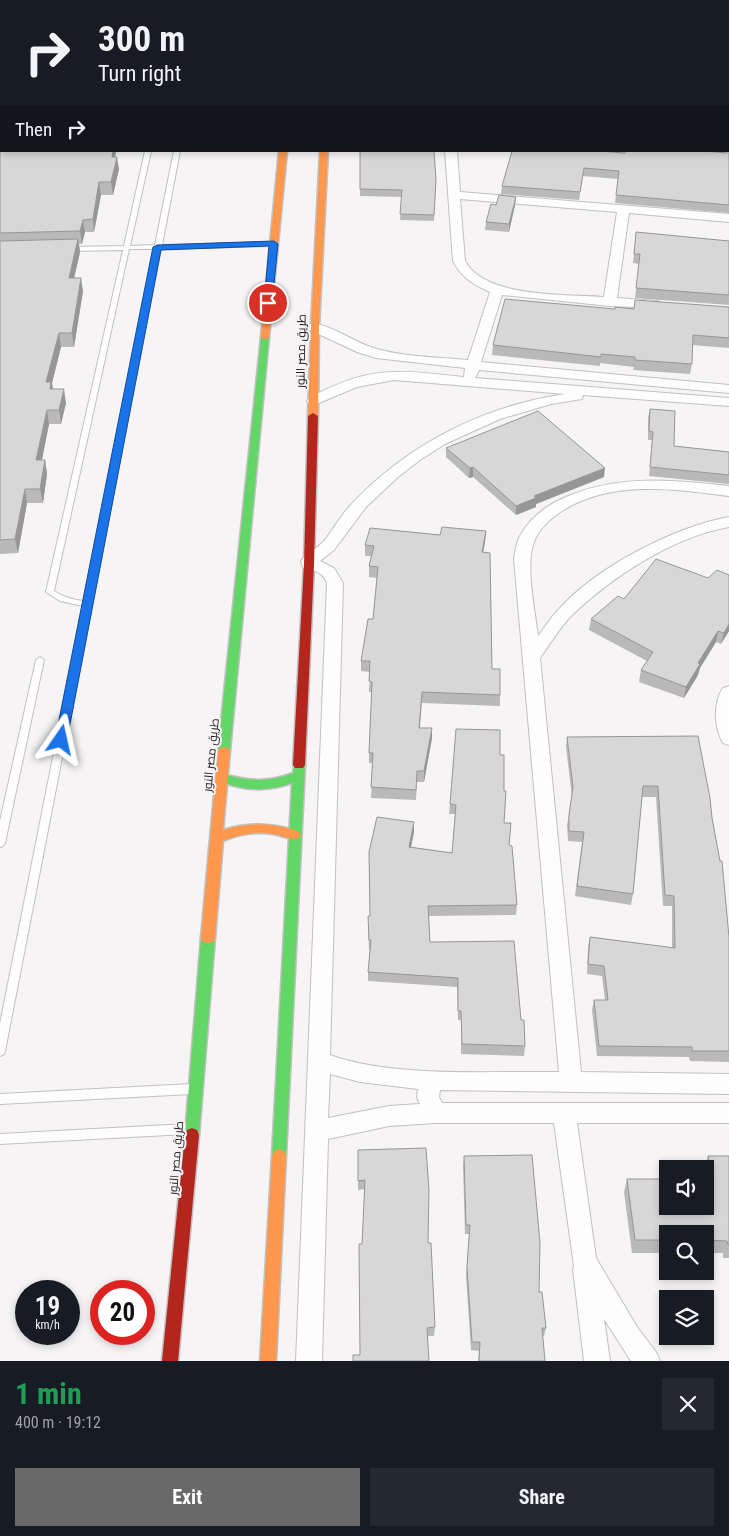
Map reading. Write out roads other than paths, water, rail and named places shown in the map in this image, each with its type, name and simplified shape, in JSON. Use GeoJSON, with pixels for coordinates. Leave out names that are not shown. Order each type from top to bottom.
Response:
{"type":"FeatureCollection","features":[{"type":"Feature","properties":{"kind":"street","name":"طريق مصر النور"},"geometry":{"type":"LineString","coordinates":[[170,1361],[193,1128],[216,838],[283,152]]}},
{"type":"Feature","properties":{"kind":"street","name":"طريق مصر النور"},"geometry":{"type":"LineString","coordinates":[[268,1361],[309,562],[315,327],[324,152]]}},
{"type":"Feature","properties":{"kind":"street"},"geometry":{"type":"LineString","coordinates":[[451,152],[459,261],[464,272],[478,282],[497,290],[529,295],[670,306]]}},
{"type":"Feature","properties":{"kind":"street"},"geometry":{"type":"LineString","coordinates":[[454,195],[729,218]]}},
{"type":"Feature","properties":{"kind":"street"},"geometry":{"type":"LineString","coordinates":[[610,302],[623,210]]}},
{"type":"Feature","properties":{"kind":"street"},"geometry":{"type":"LineString","coordinates":[[468,381],[497,290]]}},
{"type":"Feature","properties":{"kind":"street"},"geometry":{"type":"LineString","coordinates":[[315,327],[362,349],[381,355],[729,389]]}},
{"type":"Feature","properties":{"kind":"street"},"geometry":{"type":"LineString","coordinates":[[314,401],[338,388],[366,379],[394,376],[729,402]]}},
{"type":"Feature","properties":{"kind":"street"},"geometry":{"type":"LineString","coordinates":[[309,562],[328,549],[349,517],[383,481],[425,450],[467,428],[513,411],[563,398],[616,392]]}},
{"type":"Feature","properties":{"kind":"street"},"geometry":{"type":"LineString","coordinates":[[571,1080],[522,559],[527,538],[549,511],[584,493],[628,484],[655,483],[729,491]]}},
{"type":"Feature","properties":{"kind":"street"},"geometry":{"type":"LineString","coordinates":[[532,656],[565,612],[607,576],[657,547],[729,522]]}},
{"type":"Feature","properties":{"kind":"street"},"geometry":{"type":"LineString","coordinates":[[309,562],[325,568],[334,577],[335,583],[309,1361]]}},
{"type":"Feature","properties":{"kind":"street"},"geometry":{"type":"LineString","coordinates":[[729,692],[724,716],[729,738]]}},
{"type":"Feature","properties":{"kind":"street"},"geometry":{"type":"LineString","coordinates":[[223,778],[240,786],[260,788],[281,784],[298,776]]}},
{"type":"Feature","properties":{"kind":"street"},"geometry":{"type":"LineString","coordinates":[[216,838],[235,830],[255,826],[276,828],[295,835]]}},
{"type":"Feature","properties":{"kind":"street"},"geometry":{"type":"LineString","coordinates":[[319,1060],[332,1066],[384,1077],[430,1080],[571,1080],[729,1084]]}},
{"type":"Feature","properties":{"kind":"street"},"geometry":{"type":"LineString","coordinates":[[430,1080],[428,1097],[435,1113]]}},
{"type":"Feature","properties":{"kind":"street"},"geometry":{"type":"LineString","coordinates":[[316,1131],[389,1116],[435,1113],[729,1113]]}},
{"type":"Feature","properties":{"kind":"street"},"geometry":{"type":"LineString","coordinates":[[564,1113],[597,1361]]}},
{"type":"Feature","properties":{"kind":"street"},"geometry":{"type":"LineString","coordinates":[[584,1261],[628,1336],[647,1361]]}},
{"type":"Feature","properties":{"kind":"lane"},"geometry":{"type":"LineString","coordinates":[[88,604],[72,603],[60,599],[50,592],[148,152]]}},
{"type":"Feature","properties":{"kind":"lane"},"geometry":{"type":"LineString","coordinates":[[0,1051],[177,152]]}},
{"type":"Feature","properties":{"kind":"lane"},"geometry":{"type":"LineString","coordinates":[[58,249],[274,244]]}},
{"type":"Feature","properties":{"kind":"lane"},"geometry":{"type":"LineString","coordinates":[[0,843],[40,660]]}},
{"type":"Feature","properties":{"kind":"lane"},"geometry":{"type":"LineString","coordinates":[[0,1099],[195,1089]]}},
{"type":"Feature","properties":{"kind":"lane"},"geometry":{"type":"LineString","coordinates":[[0,1139],[193,1128]]}}]}
